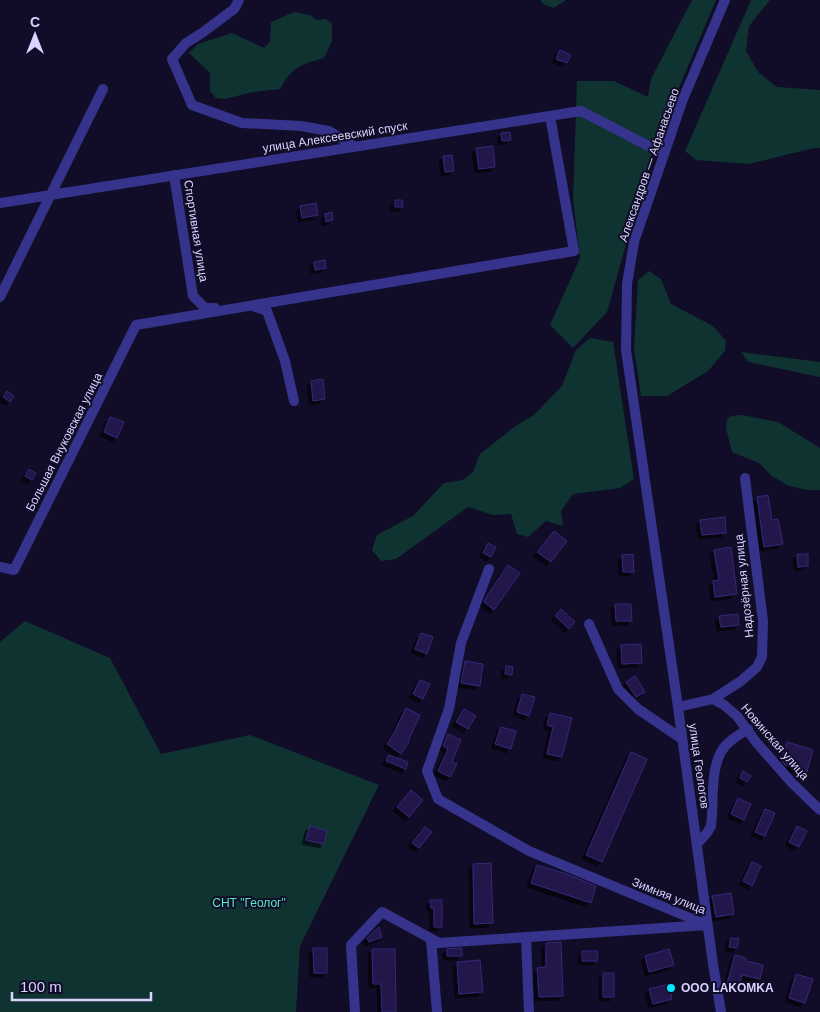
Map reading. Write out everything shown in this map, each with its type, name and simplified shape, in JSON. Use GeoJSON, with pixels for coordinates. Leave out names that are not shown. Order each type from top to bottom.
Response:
{"type":"FeatureCollection","features":[{"type":"Feature","properties":{"kind":"street"},"geometry":{"type":"LineString","coordinates":[[239,0],[234,9],[186,43],[172,59],[192,105],[242,123],[301,126],[329,131],[354,147]]}},
{"type":"Feature","properties":{"kind":"street","name":"Александров — Афанасьево"},"geometry":{"type":"LineString","coordinates":[[652,523],[626,350],[627,284],[634,242],[664,154],[683,99],[725,0]]}},
{"type":"Feature","properties":{"kind":"street"},"geometry":{"type":"LineString","coordinates":[[0,297],[103,89]]}},
{"type":"Feature","properties":{"kind":"street","name":"улица Алексеевский спуск"},"geometry":{"type":"LineString","coordinates":[[0,203],[581,111],[664,154]]}},
{"type":"Feature","properties":{"kind":"street"},"geometry":{"type":"LineString","coordinates":[[252,305],[574,251],[550,116]]}},
{"type":"Feature","properties":{"kind":"street","name":"Спортивная улица"},"geometry":{"type":"LineString","coordinates":[[174,176],[193,296],[205,308],[222,307],[245,302],[252,305]]}},
{"type":"Feature","properties":{"kind":"street"},"geometry":{"type":"LineString","coordinates":[[252,305],[266,311],[285,361],[294,401]]}},
{"type":"Feature","properties":{"kind":"street","name":"Большая Внуковская улица"},"geometry":{"type":"LineString","coordinates":[[0,567],[14,570],[136,325],[252,305]]}},
{"type":"Feature","properties":{"kind":"street","name":"Надозёрная улица"},"geometry":{"type":"LineString","coordinates":[[713,699],[741,681],[757,667],[762,657],[763,621],[745,478]]}},
{"type":"Feature","properties":{"kind":"street","name":"улица Геологов"},"geometry":{"type":"LineString","coordinates":[[652,523],[707,925],[721,1012]]}},
{"type":"Feature","properties":{"kind":"street","name":"Зимняя улица"},"geometry":{"type":"LineString","coordinates":[[489,569],[460,643],[450,709],[427,771],[438,798],[529,851],[707,925]]}},
{"type":"Feature","properties":{"kind":"street"},"geometry":{"type":"LineString","coordinates":[[590,624],[618,689],[638,709],[682,739]]}},
{"type":"Feature","properties":{"kind":"street"},"geometry":{"type":"LineString","coordinates":[[678,708],[713,699]]}},
{"type":"Feature","properties":{"kind":"street","name":"Новинская улица"},"geometry":{"type":"LineString","coordinates":[[713,699],[724,704],[738,716],[756,742],[792,783],[820,810]]}},
{"type":"Feature","properties":{"kind":"street"},"geometry":{"type":"LineString","coordinates":[[696,844],[711,826],[715,769],[721,751],[732,740],[748,729]]}},
{"type":"Feature","properties":{"kind":"street","name":"Зимняя улица"},"geometry":{"type":"LineString","coordinates":[[355,1012],[351,945],[382,912],[439,943],[707,925]]}},
{"type":"Feature","properties":{"kind":"street"},"geometry":{"type":"LineString","coordinates":[[526,937],[529,1012]]}},
{"type":"Feature","properties":{"kind":"street"},"geometry":{"type":"LineString","coordinates":[[431,939],[437,1012]]}},
{"type":"Feature","properties":{"kind":"green space"},"geometry":{"type":"Polygon","coordinates":[[[540,0],[566,0],[554,8],[543,4],[540,0]]]}},
{"type":"Feature","properties":{"kind":"green space"},"geometry":{"type":"Polygon","coordinates":[[[692,0],[716,0],[653,149],[607,312],[573,348],[550,325],[580,258],[573,199],[577,81],[614,81],[648,97],[651,79],[692,0]]]}},
{"type":"Feature","properties":{"kind":"green space"},"geometry":{"type":"Polygon","coordinates":[[[751,0],[770,0],[749,26],[746,51],[758,72],[777,87],[820,90],[820,148],[749,164],[696,160],[685,151],[751,0]]]}},
{"type":"Feature","properties":{"kind":"green space"},"geometry":{"type":"Polygon","coordinates":[[[294,12],[310,15],[317,20],[325,19],[332,23],[332,41],[324,58],[298,67],[289,75],[280,89],[253,92],[225,99],[216,98],[210,91],[210,73],[189,53],[198,44],[232,33],[264,48],[270,42],[271,22],[294,12]]]}},
{"type":"Feature","properties":{"kind":"green space"},"geometry":{"type":"Polygon","coordinates":[[[649,271],[661,279],[671,304],[713,326],[726,341],[725,351],[708,371],[667,396],[641,396],[634,348],[638,280],[649,271]]]}},
{"type":"Feature","properties":{"kind":"green space"},"geometry":{"type":"Polygon","coordinates":[[[590,338],[613,342],[634,479],[620,488],[573,494],[561,511],[563,526],[546,521],[528,537],[517,534],[511,514],[493,515],[468,507],[396,559],[381,561],[372,550],[377,535],[413,516],[444,483],[463,480],[473,472],[480,454],[514,427],[534,415],[562,386],[576,350],[590,338]]]}},
{"type":"Feature","properties":{"kind":"green space"},"geometry":{"type":"Polygon","coordinates":[[[741,352],[820,362],[820,377],[748,362],[741,352]]]}},
{"type":"Feature","properties":{"kind":"green space"},"geometry":{"type":"Polygon","coordinates":[[[742,415],[778,422],[820,448],[820,490],[808,490],[789,486],[772,476],[759,463],[732,452],[726,428],[727,419],[731,416],[742,415]]]}},
{"type":"Feature","properties":{"kind":"green space","name":"СНТ \"Геолог\""},"geometry":{"type":"Polygon","coordinates":[[[25,621],[110,658],[161,754],[250,735],[379,785],[300,946],[296,1012],[0,1012],[0,642],[25,621]]]}},
{"type":"Feature","properties":{"kind":"building"},"geometry":{"type":"Polygon","coordinates":[[[560,50],[571,55],[567,63],[556,59],[560,50]]]}},
{"type":"Feature","properties":{"kind":"building"},"geometry":{"type":"Polygon","coordinates":[[[510,132],[511,140],[502,141],[501,133],[510,132]]]}},
{"type":"Feature","properties":{"kind":"building"},"geometry":{"type":"Polygon","coordinates":[[[493,146],[495,167],[479,169],[476,148],[493,146]]]}},
{"type":"Feature","properties":{"kind":"building"},"geometry":{"type":"Polygon","coordinates":[[[452,155],[454,171],[445,172],[443,156],[452,155]]]}},
{"type":"Feature","properties":{"kind":"building"},"geometry":{"type":"Polygon","coordinates":[[[395,200],[402,200],[403,207],[395,207],[395,200]]]}},
{"type":"Feature","properties":{"kind":"building"},"geometry":{"type":"Polygon","coordinates":[[[316,203],[318,215],[302,218],[300,206],[316,203]]]}},
{"type":"Feature","properties":{"kind":"building"},"geometry":{"type":"Polygon","coordinates":[[[332,212],[333,220],[326,222],[325,214],[332,212]]]}},
{"type":"Feature","properties":{"kind":"building"},"geometry":{"type":"Polygon","coordinates":[[[325,260],[326,268],[315,270],[314,262],[325,260]]]}},
{"type":"Feature","properties":{"kind":"building"},"geometry":{"type":"Polygon","coordinates":[[[323,379],[325,399],[313,401],[311,381],[323,379]]]}},
{"type":"Feature","properties":{"kind":"building"},"geometry":{"type":"Polygon","coordinates":[[[7,391],[14,396],[10,402],[3,397],[7,391]]]}},
{"type":"Feature","properties":{"kind":"building"},"geometry":{"type":"Polygon","coordinates":[[[110,417],[124,422],[117,438],[104,432],[110,417]]]}},
{"type":"Feature","properties":{"kind":"building"},"geometry":{"type":"Polygon","coordinates":[[[29,469],[36,473],[32,480],[25,476],[29,469]]]}},
{"type":"Feature","properties":{"kind":"building"},"geometry":{"type":"Polygon","coordinates":[[[768,495],[772,520],[778,519],[783,544],[764,547],[757,497],[768,495]]]}},
{"type":"Feature","properties":{"kind":"building"},"geometry":{"type":"Polygon","coordinates":[[[725,517],[726,533],[702,535],[700,520],[725,517]]]}},
{"type":"Feature","properties":{"kind":"building"},"geometry":{"type":"Polygon","coordinates":[[[554,531],[567,541],[551,562],[537,552],[554,531]]]}},
{"type":"Feature","properties":{"kind":"building"},"geometry":{"type":"Polygon","coordinates":[[[488,543],[496,547],[491,557],[483,553],[488,543]]]}},
{"type":"Feature","properties":{"kind":"building"},"geometry":{"type":"Polygon","coordinates":[[[731,547],[737,594],[715,597],[713,581],[719,580],[714,550],[731,547]]]}},
{"type":"Feature","properties":{"kind":"building"},"geometry":{"type":"Polygon","coordinates":[[[633,554],[634,572],[623,572],[622,555],[633,554]]]}},
{"type":"Feature","properties":{"kind":"building"},"geometry":{"type":"Polygon","coordinates":[[[797,554],[808,554],[808,566],[798,567],[797,554]]]}},
{"type":"Feature","properties":{"kind":"building"},"geometry":{"type":"Polygon","coordinates":[[[508,565],[520,573],[494,610],[484,602],[508,565]]]}},
{"type":"Feature","properties":{"kind":"building"},"geometry":{"type":"Polygon","coordinates":[[[615,604],[631,604],[632,621],[616,621],[615,604]]]}},
{"type":"Feature","properties":{"kind":"building"},"geometry":{"type":"Polygon","coordinates":[[[561,609],[575,622],[569,629],[555,616],[561,609]]]}},
{"type":"Feature","properties":{"kind":"building"},"geometry":{"type":"Polygon","coordinates":[[[738,614],[739,625],[721,627],[719,616],[738,614]]]}},
{"type":"Feature","properties":{"kind":"building"},"geometry":{"type":"Polygon","coordinates":[[[421,633],[433,637],[427,654],[415,649],[421,633]]]}},
{"type":"Feature","properties":{"kind":"building"},"geometry":{"type":"Polygon","coordinates":[[[641,644],[642,663],[622,664],[621,645],[641,644]]]}},
{"type":"Feature","properties":{"kind":"building"},"geometry":{"type":"Polygon","coordinates":[[[465,661],[483,664],[480,686],[461,683],[465,661]]]}},
{"type":"Feature","properties":{"kind":"building"},"geometry":{"type":"Polygon","coordinates":[[[506,666],[513,667],[512,675],[505,674],[506,666]]]}},
{"type":"Feature","properties":{"kind":"building"},"geometry":{"type":"Polygon","coordinates":[[[635,676],[645,692],[636,697],[626,682],[635,676]]]}},
{"type":"Feature","properties":{"kind":"building"},"geometry":{"type":"Polygon","coordinates":[[[420,680],[430,684],[423,699],[413,694],[420,680]]]}},
{"type":"Feature","properties":{"kind":"building"},"geometry":{"type":"Polygon","coordinates":[[[522,694],[535,697],[529,716],[517,712],[522,694]]]}},
{"type":"Feature","properties":{"kind":"building"},"geometry":{"type":"Polygon","coordinates":[[[406,708],[420,715],[409,742],[401,754],[387,744],[406,708]]]}},
{"type":"Feature","properties":{"kind":"building"},"geometry":{"type":"Polygon","coordinates":[[[464,709],[476,716],[468,729],[456,722],[464,709]]]}},
{"type":"Feature","properties":{"kind":"building"},"geometry":{"type":"Polygon","coordinates":[[[550,713],[572,718],[562,757],[547,754],[553,727],[547,725],[550,713]]]}},
{"type":"Feature","properties":{"kind":"building"},"geometry":{"type":"Polygon","coordinates":[[[501,727],[516,731],[511,749],[495,744],[501,727]]]}},
{"type":"Feature","properties":{"kind":"building"},"geometry":{"type":"Polygon","coordinates":[[[448,734],[461,740],[452,762],[457,764],[450,777],[438,771],[448,749],[443,746],[448,734]]]}},
{"type":"Feature","properties":{"kind":"building"},"geometry":{"type":"Polygon","coordinates":[[[787,742],[813,750],[807,772],[785,765],[781,760],[787,742]]]}},
{"type":"Feature","properties":{"kind":"building"},"geometry":{"type":"Polygon","coordinates":[[[631,752],[647,759],[602,862],[586,855],[631,752]]]}},
{"type":"Feature","properties":{"kind":"building"},"geometry":{"type":"Polygon","coordinates":[[[389,755],[408,762],[406,769],[386,761],[389,755]]]}},
{"type":"Feature","properties":{"kind":"building"},"geometry":{"type":"Polygon","coordinates":[[[743,771],[751,776],[747,782],[740,778],[743,771]]]}},
{"type":"Feature","properties":{"kind":"building"},"geometry":{"type":"Polygon","coordinates":[[[411,790],[423,800],[409,817],[397,807],[411,790]]]}},
{"type":"Feature","properties":{"kind":"building"},"geometry":{"type":"Polygon","coordinates":[[[738,798],[751,804],[744,820],[731,814],[738,798]]]}},
{"type":"Feature","properties":{"kind":"building"},"geometry":{"type":"Polygon","coordinates":[[[765,809],[775,813],[765,836],[755,832],[765,809]]]}},
{"type":"Feature","properties":{"kind":"building"},"geometry":{"type":"Polygon","coordinates":[[[310,826],[327,831],[324,844],[306,840],[310,826]]]}},
{"type":"Feature","properties":{"kind":"building"},"geometry":{"type":"Polygon","coordinates":[[[797,826],[807,831],[799,847],[789,842],[797,826]]]}},
{"type":"Feature","properties":{"kind":"building"},"geometry":{"type":"Polygon","coordinates":[[[425,827],[432,832],[419,848],[412,843],[425,827]]]}},
{"type":"Feature","properties":{"kind":"building"},"geometry":{"type":"Polygon","coordinates":[[[752,862],[761,866],[752,886],[743,881],[752,862]]]}},
{"type":"Feature","properties":{"kind":"building"},"geometry":{"type":"Polygon","coordinates":[[[491,863],[493,923],[474,924],[473,864],[491,863]]]}},
{"type":"Feature","properties":{"kind":"building"},"geometry":{"type":"Polygon","coordinates":[[[537,865],[567,874],[596,886],[591,903],[531,883],[537,865]]]}},
{"type":"Feature","properties":{"kind":"building"},"geometry":{"type":"Polygon","coordinates":[[[731,893],[734,914],[716,917],[712,896],[731,893]]]}},
{"type":"Feature","properties":{"kind":"building"},"geometry":{"type":"Polygon","coordinates":[[[430,900],[442,900],[442,927],[434,927],[434,908],[431,908],[430,900]]]}},
{"type":"Feature","properties":{"kind":"building"},"geometry":{"type":"Polygon","coordinates":[[[379,927],[382,937],[369,942],[367,938],[379,927]]]}},
{"type":"Feature","properties":{"kind":"building"},"geometry":{"type":"Polygon","coordinates":[[[731,938],[739,939],[737,948],[729,947],[731,938]]]}},
{"type":"Feature","properties":{"kind":"building"},"geometry":{"type":"Polygon","coordinates":[[[561,942],[563,996],[539,997],[537,968],[546,967],[546,943],[561,942]]]}},
{"type":"Feature","properties":{"kind":"building"},"geometry":{"type":"Polygon","coordinates":[[[313,948],[327,948],[327,973],[314,973],[313,948]]]}},
{"type":"Feature","properties":{"kind":"building"},"geometry":{"type":"Polygon","coordinates":[[[462,948],[462,956],[447,956],[447,949],[462,948]]]}},
{"type":"Feature","properties":{"kind":"building"},"geometry":{"type":"Polygon","coordinates":[[[372,949],[395,949],[396,1012],[382,1012],[381,984],[373,984],[372,949]]]}},
{"type":"Feature","properties":{"kind":"building"},"geometry":{"type":"Polygon","coordinates":[[[669,949],[674,965],[649,972],[645,956],[669,949]]]}},
{"type":"Feature","properties":{"kind":"building"},"geometry":{"type":"Polygon","coordinates":[[[582,951],[598,951],[597,961],[582,961],[582,951]]]}},
{"type":"Feature","properties":{"kind":"building"},"geometry":{"type":"Polygon","coordinates":[[[735,955],[746,958],[746,961],[763,965],[760,979],[742,975],[738,990],[726,987],[735,955]]]}},
{"type":"Feature","properties":{"kind":"building"},"geometry":{"type":"Polygon","coordinates":[[[480,960],[483,992],[459,994],[457,962],[480,960]]]}},
{"type":"Feature","properties":{"kind":"building"},"geometry":{"type":"Polygon","coordinates":[[[603,973],[614,973],[614,997],[603,997],[603,973]]]}},
{"type":"Feature","properties":{"kind":"building"},"geometry":{"type":"Polygon","coordinates":[[[796,974],[813,979],[805,1003],[789,998],[796,974]]]}},
{"type":"Feature","properties":{"kind":"building"},"geometry":{"type":"Polygon","coordinates":[[[669,984],[672,999],[653,1004],[649,989],[669,984]]]}},
{"type":"Feature","properties":{"kind":"place","name":"OOO LAKOMKA"},"geometry":{"type":"Point","coordinates":[671,988]}}]}
